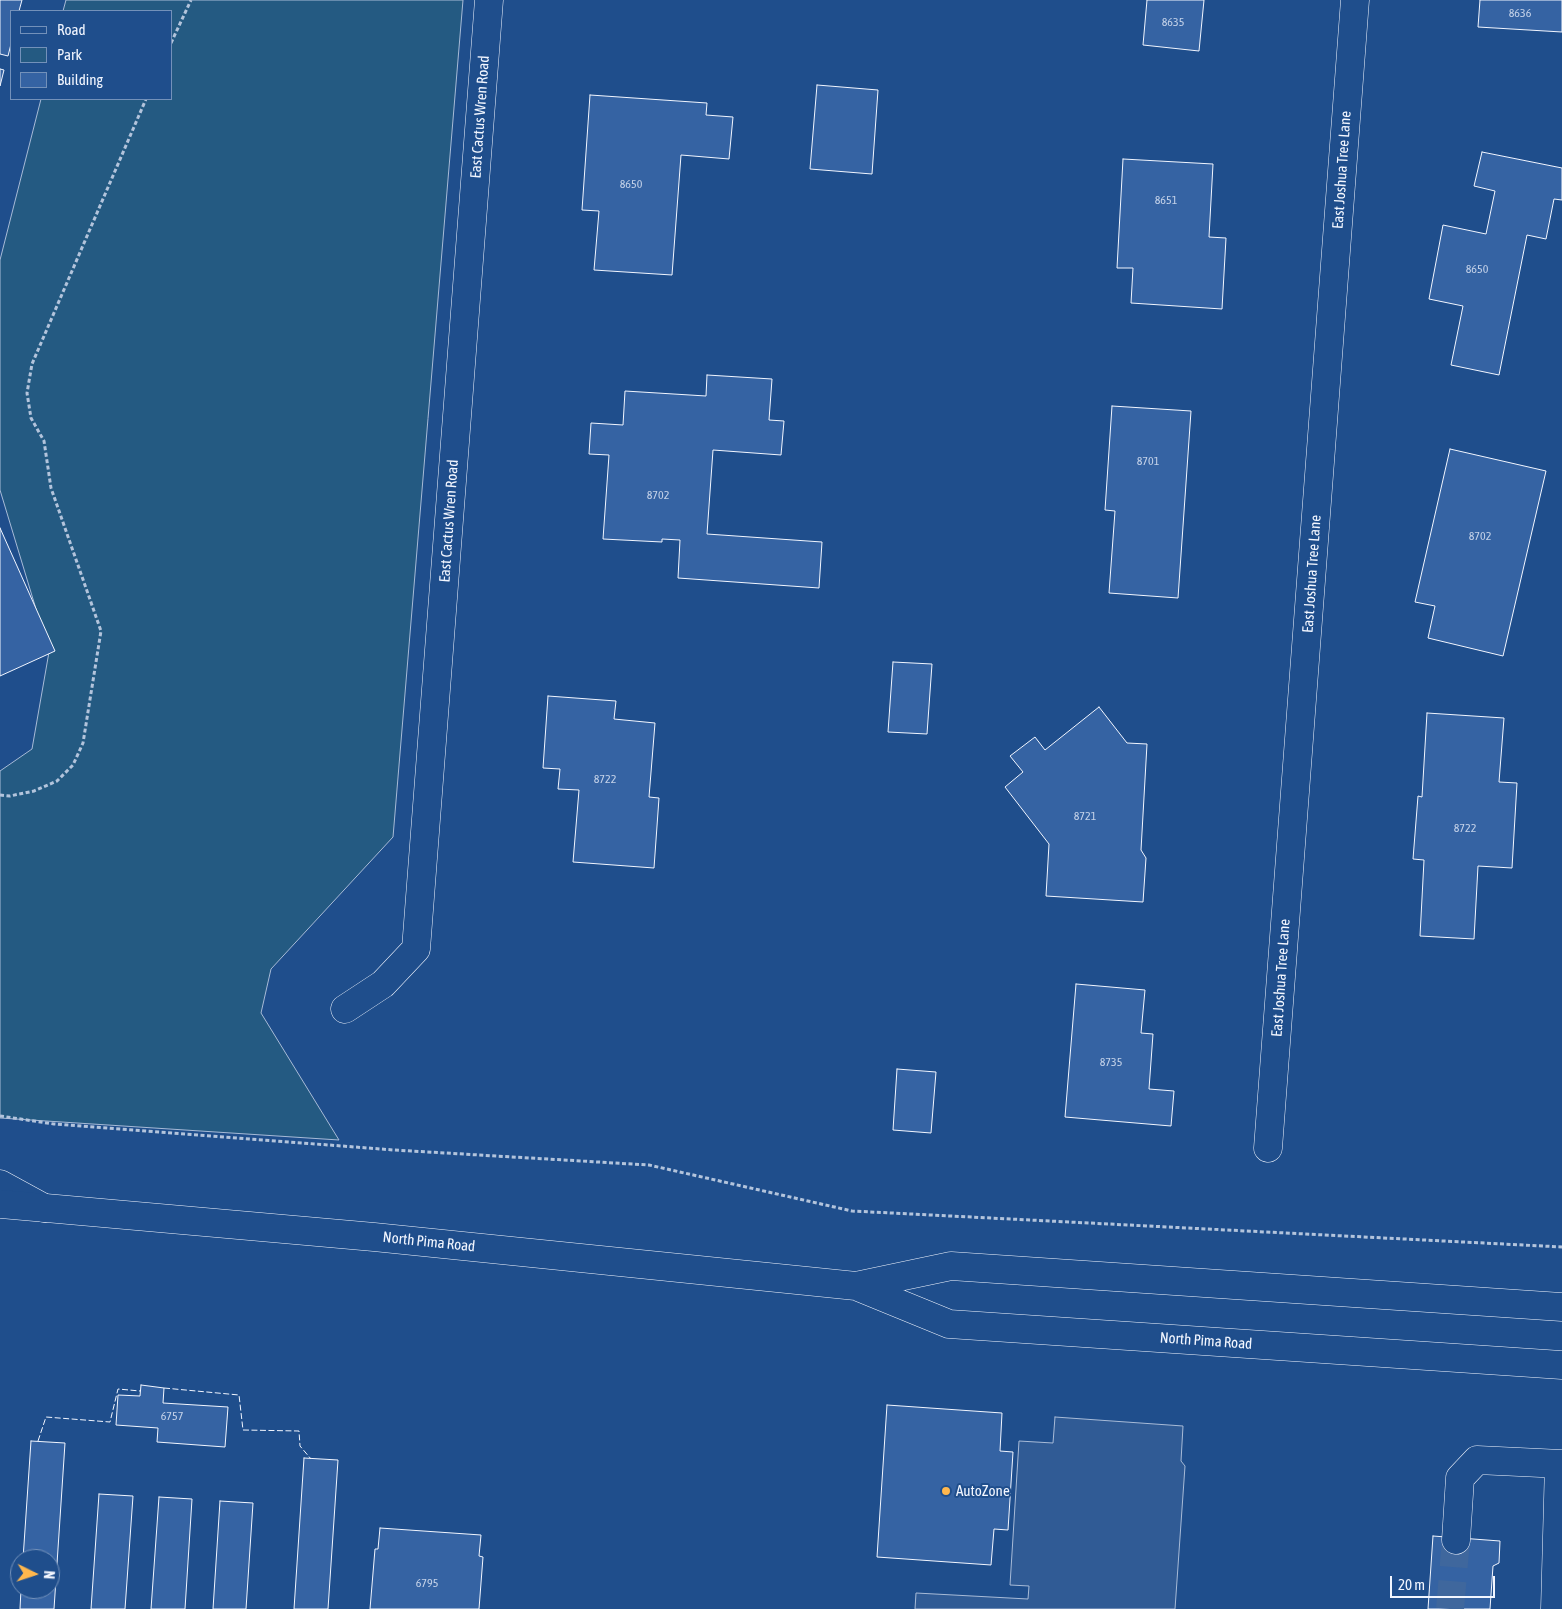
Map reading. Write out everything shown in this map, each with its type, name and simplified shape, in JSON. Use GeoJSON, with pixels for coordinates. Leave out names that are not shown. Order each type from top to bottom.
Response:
{"type":"FeatureCollection","features":[{"type":"Feature","properties":{"kind":"main road","name":"East Cactus Wren Road"},"geometry":{"type":"LineString","coordinates":[[345,1009],[383,984],[416,949],[490,0]]}},
{"type":"Feature","properties":{"kind":"main road","name":"East Joshua Tree Lane"},"geometry":{"type":"LineString","coordinates":[[1268,1148],[1355,0]]}},
{"type":"Feature","properties":{"kind":"main road"},"geometry":{"type":"LineString","coordinates":[[0,1184],[44,1208]]}},
{"type":"Feature","properties":{"kind":"main road","name":"North Pima Road"},"geometry":{"type":"LineString","coordinates":[[0,1204],[374,1237],[856,1286],[948,1324],[1562,1365]]}},
{"type":"Feature","properties":{"kind":"main road","name":"North Pima Road"},"geometry":{"type":"LineString","coordinates":[[856,1286],[951,1266],[1562,1307]]}},
{"type":"Feature","properties":{"kind":"main road"},"geometry":{"type":"LineString","coordinates":[[1456,1540],[1460,1478],[1476,1460],[1561,1464],[1557,1602]]}},
{"type":"Feature","properties":{"kind":"path"},"geometry":{"type":"LineString","coordinates":[[172,41],[191,0]]}},
{"type":"Feature","properties":{"kind":"path"},"geometry":{"type":"LineString","coordinates":[[0,796],[34,791],[57,781],[73,765],[83,743],[100,632],[51,488],[44,441],[31,418],[27,393],[32,364],[146,100]]}},
{"type":"Feature","properties":{"kind":"path"},"geometry":{"type":"LineString","coordinates":[[0,1116],[54,1124],[394,1150],[649,1165],[852,1210],[1562,1247]]}},
{"type":"Feature","properties":{"kind":"green space"},"geometry":{"type":"Polygon","coordinates":[[[66,0],[463,0],[393,837],[271,969],[261,1013],[339,1140],[0,1118],[0,771],[32,749],[49,652],[0,490],[0,260],[41,100],[172,100],[172,10],[63,10],[66,0]]]}},
{"type":"Feature","properties":{"kind":"shaded area"},"geometry":{"type":"Polygon","coordinates":[[[1055,1417],[1183,1426],[1181,1461],[1185,1466],[1175,1609],[915,1609],[916,1593],[1028,1599],[1029,1586],[1010,1585],[1019,1441],[1053,1443],[1055,1417]]]}},
{"type":"Feature","properties":{"kind":"building"},"geometry":{"type":"Polygon","coordinates":[[[0,0],[22,0],[19,10],[10,10],[10,48],[8,56],[0,54],[0,0]]]}},
{"type":"Feature","properties":{"kind":"building"},"geometry":{"type":"Polygon","coordinates":[[[1147,0],[1204,0],[1199,51],[1143,45],[1147,0]]]}},
{"type":"Feature","properties":{"kind":"building"},"geometry":{"type":"Polygon","coordinates":[[[1480,0],[1562,0],[1562,32],[1478,27],[1480,0]]]}},
{"type":"Feature","properties":{"kind":"building"},"geometry":{"type":"Polygon","coordinates":[[[0,69],[4,70],[0,86],[0,69]]]}},
{"type":"Feature","properties":{"kind":"building"},"geometry":{"type":"Polygon","coordinates":[[[817,85],[878,90],[872,174],[810,169],[817,85]]]}},
{"type":"Feature","properties":{"kind":"building"},"geometry":{"type":"Polygon","coordinates":[[[590,95],[707,103],[706,115],[733,117],[729,159],[681,155],[672,275],[594,270],[599,211],[582,210],[590,95]]]}},
{"type":"Feature","properties":{"kind":"building"},"geometry":{"type":"Polygon","coordinates":[[[1482,152],[1562,168],[1562,200],[1554,199],[1546,239],[1527,235],[1499,375],[1451,365],[1463,306],[1429,299],[1443,225],[1486,234],[1495,191],[1474,186],[1482,152]]]}},
{"type":"Feature","properties":{"kind":"building"},"geometry":{"type":"Polygon","coordinates":[[[1123,159],[1213,164],[1209,237],[1226,238],[1222,309],[1131,303],[1133,268],[1117,268],[1123,159]]]}},
{"type":"Feature","properties":{"kind":"building"},"geometry":{"type":"Polygon","coordinates":[[[707,375],[772,379],[769,420],[784,421],[781,455],[713,450],[707,534],[822,542],[819,588],[678,578],[680,540],[662,539],[662,542],[603,539],[609,455],[589,454],[591,423],[623,425],[625,391],[706,396],[707,375]]]}},
{"type":"Feature","properties":{"kind":"building"},"geometry":{"type":"Polygon","coordinates":[[[1112,406],[1191,411],[1178,598],[1109,593],[1115,511],[1105,510],[1112,406]]]}},
{"type":"Feature","properties":{"kind":"building"},"geometry":{"type":"Polygon","coordinates":[[[1450,449],[1546,471],[1503,656],[1428,638],[1435,606],[1415,602],[1450,449]]]}},
{"type":"Feature","properties":{"kind":"building"},"geometry":{"type":"Polygon","coordinates":[[[0,528],[55,651],[0,676],[0,528]]]}},
{"type":"Feature","properties":{"kind":"building"},"geometry":{"type":"Polygon","coordinates":[[[893,662],[932,664],[927,734],[888,732],[893,662]]]}},
{"type":"Feature","properties":{"kind":"building"},"geometry":{"type":"Polygon","coordinates":[[[548,696],[616,701],[614,719],[655,723],[649,797],[659,798],[654,868],[573,862],[579,790],[558,789],[560,769],[543,768],[548,696]]]}},
{"type":"Feature","properties":{"kind":"building"},"geometry":{"type":"Polygon","coordinates":[[[1099,707],[1127,743],[1147,744],[1141,850],[1146,858],[1143,902],[1046,896],[1049,844],[1005,787],[1023,772],[1010,756],[1035,737],[1045,750],[1099,707]]]}},
{"type":"Feature","properties":{"kind":"building"},"geometry":{"type":"Polygon","coordinates":[[[1427,713],[1504,718],[1499,782],[1517,783],[1512,868],[1478,866],[1474,939],[1420,936],[1424,860],[1413,859],[1418,796],[1422,797],[1427,713]]]}},
{"type":"Feature","properties":{"kind":"building"},"geometry":{"type":"Polygon","coordinates":[[[1076,984],[1145,990],[1141,1033],[1153,1034],[1149,1089],[1174,1091],[1171,1126],[1065,1117],[1076,984]]]}},
{"type":"Feature","properties":{"kind":"building"},"geometry":{"type":"Polygon","coordinates":[[[897,1069],[936,1072],[931,1133],[893,1130],[897,1069]]]}},
{"type":"Feature","properties":{"kind":"building"},"geometry":{"type":"Polygon","coordinates":[[[141,1385],[164,1388],[163,1403],[228,1407],[225,1447],[157,1442],[158,1428],[116,1425],[118,1395],[140,1396],[141,1385]]]}},
{"type":"Feature","properties":{"kind":"building","name":"AutoZone"},"geometry":{"type":"Polygon","coordinates":[[[887,1405],[1002,1413],[1000,1451],[1013,1452],[1008,1530],[994,1529],[991,1565],[877,1557],[887,1405]]]}},
{"type":"Feature","properties":{"kind":"building"},"geometry":{"type":"Polygon","coordinates":[[[31,1441],[65,1443],[58,1549],[24,1549],[31,1441]]]}},
{"type":"Feature","properties":{"kind":"building"},"geometry":{"type":"Polygon","coordinates":[[[304,1458],[338,1460],[328,1609],[294,1609],[304,1458]]]}},
{"type":"Feature","properties":{"kind":"building"},"geometry":{"type":"Polygon","coordinates":[[[99,1494],[133,1496],[125,1609],[91,1609],[99,1494]]]}},
{"type":"Feature","properties":{"kind":"building"},"geometry":{"type":"Polygon","coordinates":[[[159,1497],[192,1499],[185,1609],[151,1609],[159,1497]]]}},
{"type":"Feature","properties":{"kind":"building"},"geometry":{"type":"Polygon","coordinates":[[[220,1501],[253,1503],[246,1609],[213,1609],[220,1501]]]}},
{"type":"Feature","properties":{"kind":"building"},"geometry":{"type":"Polygon","coordinates":[[[380,1528],[481,1535],[479,1556],[483,1557],[479,1609],[370,1609],[375,1549],[378,1549],[380,1528]]]}},
{"type":"Feature","properties":{"kind":"building"},"geometry":{"type":"Polygon","coordinates":[[[1433,1536],[1500,1541],[1499,1563],[1493,1566],[1490,1609],[1428,1609],[1433,1536]]]}},
{"type":"Feature","properties":{"kind":"building"},"geometry":{"type":"Polygon","coordinates":[[[20,1599],[55,1599],[54,1609],[20,1609],[20,1599]]]}},
{"type":"Feature","properties":{"kind":"tunnel"},"geometry":{"type":"LineString","coordinates":[[1450,1609],[1456,1540]]}},
{"type":"Feature","properties":{"kind":"fence"},"geometry":{"type":"LineString","coordinates":[[164,1388],[239,1395],[243,1430],[299,1431],[300,1446],[311,1459]]}},
{"type":"Feature","properties":{"kind":"fence"},"geometry":{"type":"LineString","coordinates":[[38,1441],[46,1417],[110,1422],[118,1389],[140,1391]]}},
{"type":"Feature","properties":{"kind":"place","name":"AutoZone"},"geometry":{"type":"Point","coordinates":[946,1491]}}]}
